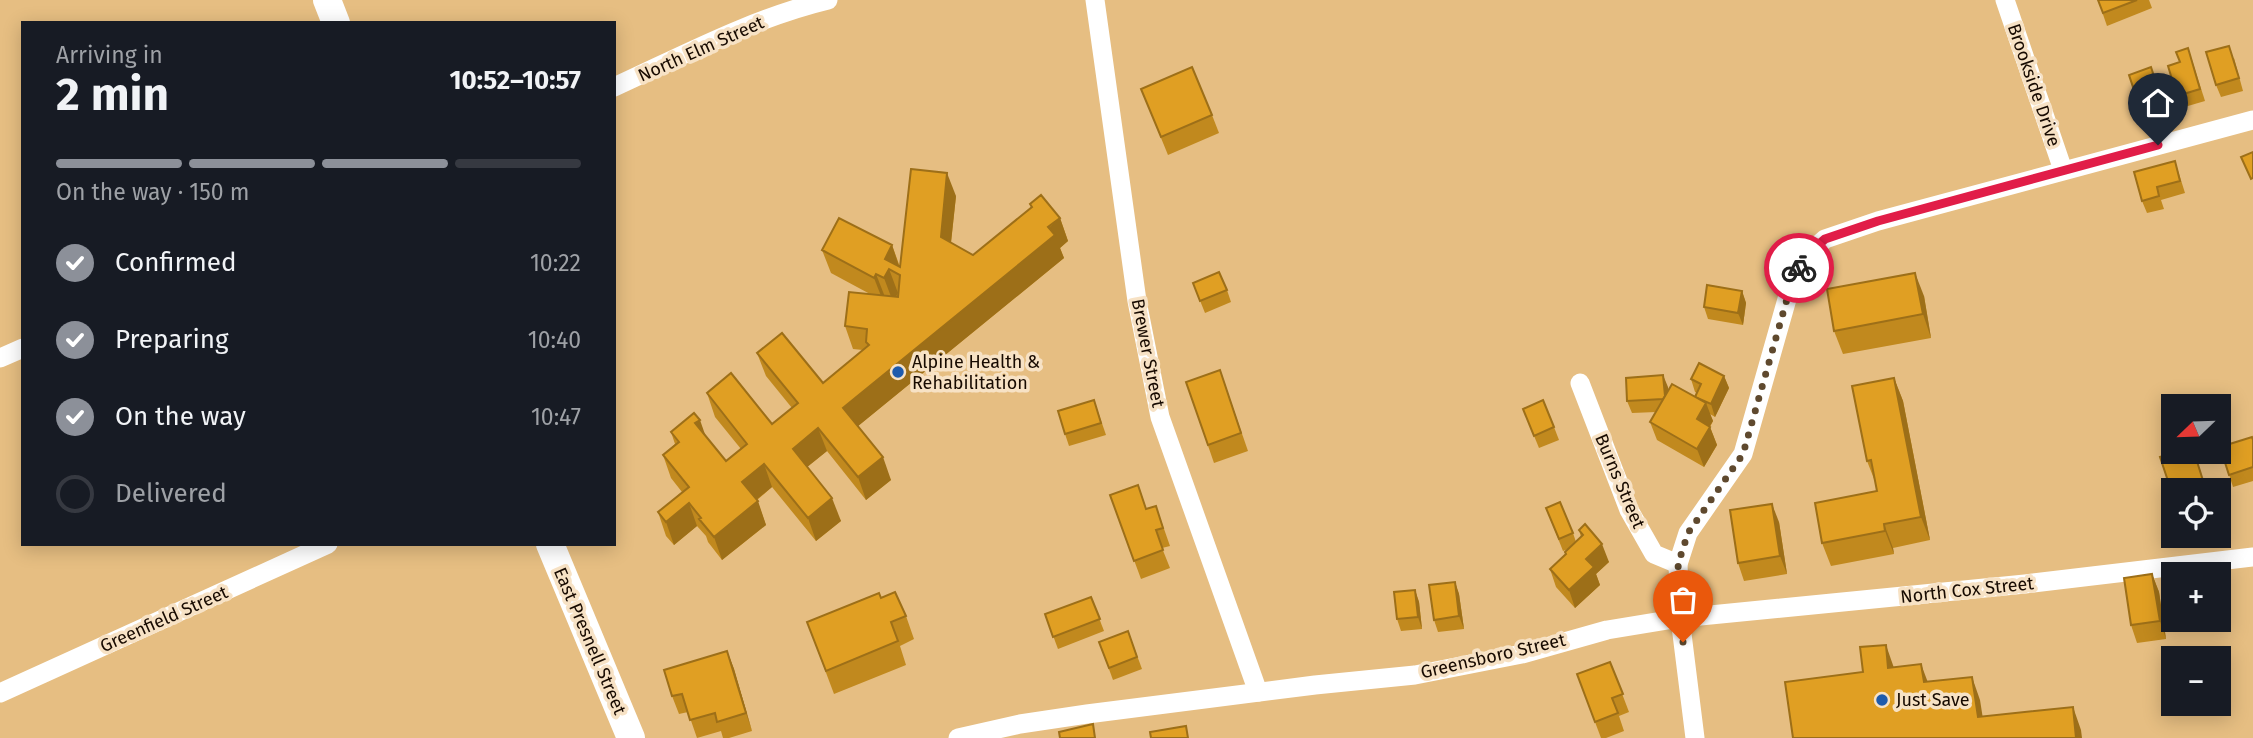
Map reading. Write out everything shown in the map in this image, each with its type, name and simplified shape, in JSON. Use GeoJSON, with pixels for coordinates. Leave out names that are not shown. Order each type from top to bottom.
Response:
{"type":"FeatureCollection","features":[{"type":"Feature","properties":{"kind":"main road"},"geometry":{"type":"LineString","coordinates":[[327,0],[335,21]]}},
{"type":"Feature","properties":{"kind":"main road","name":"East Presnell Street"},"geometry":{"type":"LineString","coordinates":[[551,546],[631,738]]}},
{"type":"Feature","properties":{"kind":"street","name":"North Elm Street"},"geometry":{"type":"LineString","coordinates":[[616,86],[726,36],[803,6],[828,0]]}},
{"type":"Feature","properties":{"kind":"street","name":"Brewer Street"},"geometry":{"type":"LineString","coordinates":[[1095,0],[1137,301],[1160,417],[1258,692]]}},
{"type":"Feature","properties":{"kind":"street","name":"Brookside Drive"},"geometry":{"type":"LineString","coordinates":[[2005,0],[2063,170]]}},
{"type":"Feature","properties":{"kind":"street"},"geometry":{"type":"LineString","coordinates":[[1695,738],[1680,618],[1678,564],[1688,533],[1743,454],[1793,278],[1809,253],[1825,239],[1878,221],[2253,120]]}},
{"type":"Feature","properties":{"kind":"street"},"geometry":{"type":"LineString","coordinates":[[0,358],[21,349]]}},
{"type":"Feature","properties":{"kind":"street","name":"Burns Street"},"geometry":{"type":"LineString","coordinates":[[1580,383],[1629,510],[1654,554],[1678,564]]}},
{"type":"Feature","properties":{"kind":"street","name":"Greenfield Street"},"geometry":{"type":"LineString","coordinates":[[0,693],[324,546]]}},
{"type":"Feature","properties":{"kind":"street","name":"North Cox Street"},"geometry":{"type":"LineString","coordinates":[[1680,618],[2253,560]]}},
{"type":"Feature","properties":{"kind":"street","name":"Greensboro Street"},"geometry":{"type":"LineString","coordinates":[[958,738],[1020,724],[1258,692],[1415,675],[1522,654],[1607,630],[1680,618]]}},
{"type":"Feature","properties":{"kind":"building"},"geometry":{"type":"Polygon","coordinates":[[[2098,0],[2137,0],[2103,13],[2098,0]]]}},
{"type":"Feature","properties":{"kind":"building"},"geometry":{"type":"Polygon","coordinates":[[[2229,46],[2239,78],[2216,85],[2206,52],[2229,46]]]}},
{"type":"Feature","properties":{"kind":"building"},"geometry":{"type":"Polygon","coordinates":[[[2188,48],[2200,89],[2177,96],[2168,66],[2180,62],[2176,52],[2188,48]]]}},
{"type":"Feature","properties":{"kind":"building"},"geometry":{"type":"Polygon","coordinates":[[[1192,67],[1212,115],[1161,137],[1141,89],[1192,67]]]}},
{"type":"Feature","properties":{"kind":"building"},"geometry":{"type":"Polygon","coordinates":[[[2151,67],[2162,101],[2140,108],[2129,75],[2151,67]]]}},
{"type":"Feature","properties":{"kind":"building"},"geometry":{"type":"Polygon","coordinates":[[[2253,152],[2253,178],[2251,179],[2241,157],[2253,152]]]}},
{"type":"Feature","properties":{"kind":"building"},"geometry":{"type":"Polygon","coordinates":[[[2175,161],[2180,181],[2157,187],[2159,196],[2142,201],[2134,172],[2175,161]]]}},
{"type":"Feature","properties":{"kind":"building","name":"Alpine Health & Rehabilitation"},"geometry":{"type":"Polygon","coordinates":[[[911,169],[947,173],[941,237],[973,255],[1032,207],[1030,204],[1041,195],[1060,218],[1048,227],[1055,235],[843,408],[883,457],[858,477],[818,428],[793,449],[832,498],[808,518],[764,464],[742,482],[758,501],[714,537],[689,503],[666,522],[658,512],[689,487],[663,455],[679,442],[671,432],[694,413],[700,420],[695,423],[726,461],[747,444],[707,393],[731,373],[772,424],[798,403],[757,353],[782,333],[823,383],[869,345],[866,342],[867,329],[845,326],[849,292],[898,297],[900,275],[889,269],[884,278],[876,274],[874,278],[822,250],[839,218],[892,245],[885,259],[900,267],[911,169]]]}},
{"type":"Feature","properties":{"kind":"building"},"geometry":{"type":"Polygon","coordinates":[[[1219,272],[1227,290],[1200,301],[1193,283],[1219,272]]]}},
{"type":"Feature","properties":{"kind":"building"},"geometry":{"type":"Polygon","coordinates":[[[1915,273],[1923,314],[1834,331],[1827,289],[1915,273]]]}},
{"type":"Feature","properties":{"kind":"building"},"geometry":{"type":"Polygon","coordinates":[[[1707,285],[1742,291],[1738,313],[1704,307],[1707,285]]]}},
{"type":"Feature","properties":{"kind":"building"},"geometry":{"type":"Polygon","coordinates":[[[1699,363],[1724,376],[1711,404],[1695,397],[1701,384],[1691,379],[1699,363]]]}},
{"type":"Feature","properties":{"kind":"building"},"geometry":{"type":"Polygon","coordinates":[[[1220,370],[1241,433],[1208,445],[1186,382],[1220,370]]]}},
{"type":"Feature","properties":{"kind":"building"},"geometry":{"type":"Polygon","coordinates":[[[1663,375],[1663,399],[1627,401],[1626,378],[1663,375]]]}},
{"type":"Feature","properties":{"kind":"building"},"geometry":{"type":"Polygon","coordinates":[[[1894,378],[1921,517],[1884,524],[1885,531],[1822,543],[1815,503],[1877,491],[1871,460],[1867,461],[1852,386],[1894,378]]]}},
{"type":"Feature","properties":{"kind":"building"},"geometry":{"type":"Polygon","coordinates":[[[1672,384],[1706,403],[1697,419],[1710,427],[1697,449],[1650,422],[1672,384]]]}},
{"type":"Feature","properties":{"kind":"building"},"geometry":{"type":"Polygon","coordinates":[[[1094,400],[1101,423],[1065,434],[1058,411],[1094,400]]]}},
{"type":"Feature","properties":{"kind":"building"},"geometry":{"type":"Polygon","coordinates":[[[1543,400],[1554,427],[1534,436],[1523,409],[1543,400]]]}},
{"type":"Feature","properties":{"kind":"building"},"geometry":{"type":"Polygon","coordinates":[[[2252,437],[2253,467],[2229,475],[2225,464],[2231,464],[2231,444],[2252,437]]]}},
{"type":"Feature","properties":{"kind":"building"},"geometry":{"type":"Polygon","coordinates":[[[2162,464],[2198,464],[2202,478],[2167,478],[2162,464]]]}},
{"type":"Feature","properties":{"kind":"building"},"geometry":{"type":"Polygon","coordinates":[[[1138,485],[1146,509],[1156,506],[1163,528],[1156,530],[1163,550],[1134,561],[1110,495],[1138,485]]]}},
{"type":"Feature","properties":{"kind":"building"},"geometry":{"type":"Polygon","coordinates":[[[1560,502],[1573,533],[1559,539],[1546,508],[1560,502]]]}},
{"type":"Feature","properties":{"kind":"building"},"geometry":{"type":"Polygon","coordinates":[[[1772,504],[1780,556],[1738,563],[1730,510],[1772,504]]]}},
{"type":"Feature","properties":{"kind":"building"},"geometry":{"type":"Polygon","coordinates":[[[1585,524],[1602,544],[1586,559],[1594,567],[1569,590],[1550,569],[1583,535],[1579,530],[1585,524]]]}},
{"type":"Feature","properties":{"kind":"building"},"geometry":{"type":"Polygon","coordinates":[[[2152,574],[2160,621],[2131,625],[2124,578],[2152,574]]]}},
{"type":"Feature","properties":{"kind":"building"},"geometry":{"type":"Polygon","coordinates":[[[1455,582],[1459,616],[1434,620],[1429,585],[1455,582]]]}},
{"type":"Feature","properties":{"kind":"building"},"geometry":{"type":"Polygon","coordinates":[[[1415,590],[1418,617],[1397,619],[1394,592],[1415,590]]]}},
{"type":"Feature","properties":{"kind":"building"},"geometry":{"type":"Polygon","coordinates":[[[895,592],[906,616],[891,622],[898,641],[826,671],[807,622],[879,593],[881,598],[895,592]]]}},
{"type":"Feature","properties":{"kind":"building"},"geometry":{"type":"Polygon","coordinates":[[[1091,597],[1100,619],[1053,637],[1045,614],[1091,597]]]}},
{"type":"Feature","properties":{"kind":"building"},"geometry":{"type":"Polygon","coordinates":[[[1128,631],[1137,657],[1109,668],[1099,642],[1128,631]]]}},
{"type":"Feature","properties":{"kind":"building"},"geometry":{"type":"Polygon","coordinates":[[[1886,645],[1888,668],[1921,664],[1924,682],[1972,677],[1978,717],[2073,707],[2076,738],[1793,738],[1785,682],[1863,672],[1860,647],[1886,645]]]}},
{"type":"Feature","properties":{"kind":"building"},"geometry":{"type":"Polygon","coordinates":[[[727,651],[746,713],[717,722],[715,713],[690,720],[682,694],[672,696],[664,670],[727,651]]]}},
{"type":"Feature","properties":{"kind":"building"},"geometry":{"type":"Polygon","coordinates":[[[1610,662],[1623,694],[1612,698],[1618,713],[1595,722],[1577,674],[1610,662]]]}},
{"type":"Feature","properties":{"kind":"building"},"geometry":{"type":"Polygon","coordinates":[[[1093,724],[1095,738],[1060,738],[1059,732],[1093,724]]]}},
{"type":"Feature","properties":{"kind":"building"},"geometry":{"type":"Polygon","coordinates":[[[1186,726],[1188,738],[1151,738],[1150,732],[1186,726]]]}},
{"type":"Feature","properties":{"kind":"way so far"},"geometry":{"type":"LineString","coordinates":[[1683,642],[1678,564],[1688,533],[1743,454],[1793,278],[1799,268]]}},
{"type":"Feature","properties":{"kind":"place","name":"Alpine Health & Rehabilitation"},"geometry":{"type":"Point","coordinates":[898,372]}},
{"type":"Feature","properties":{"kind":"place","name":"Just Save"},"geometry":{"type":"Point","coordinates":[1882,700]}},
{"type":"Feature","properties":{"kind":"route"},"geometry":{"type":"LineString","coordinates":[[1799,268],[1809,253],[1825,239],[1878,221],[2158,145]]}}]}
